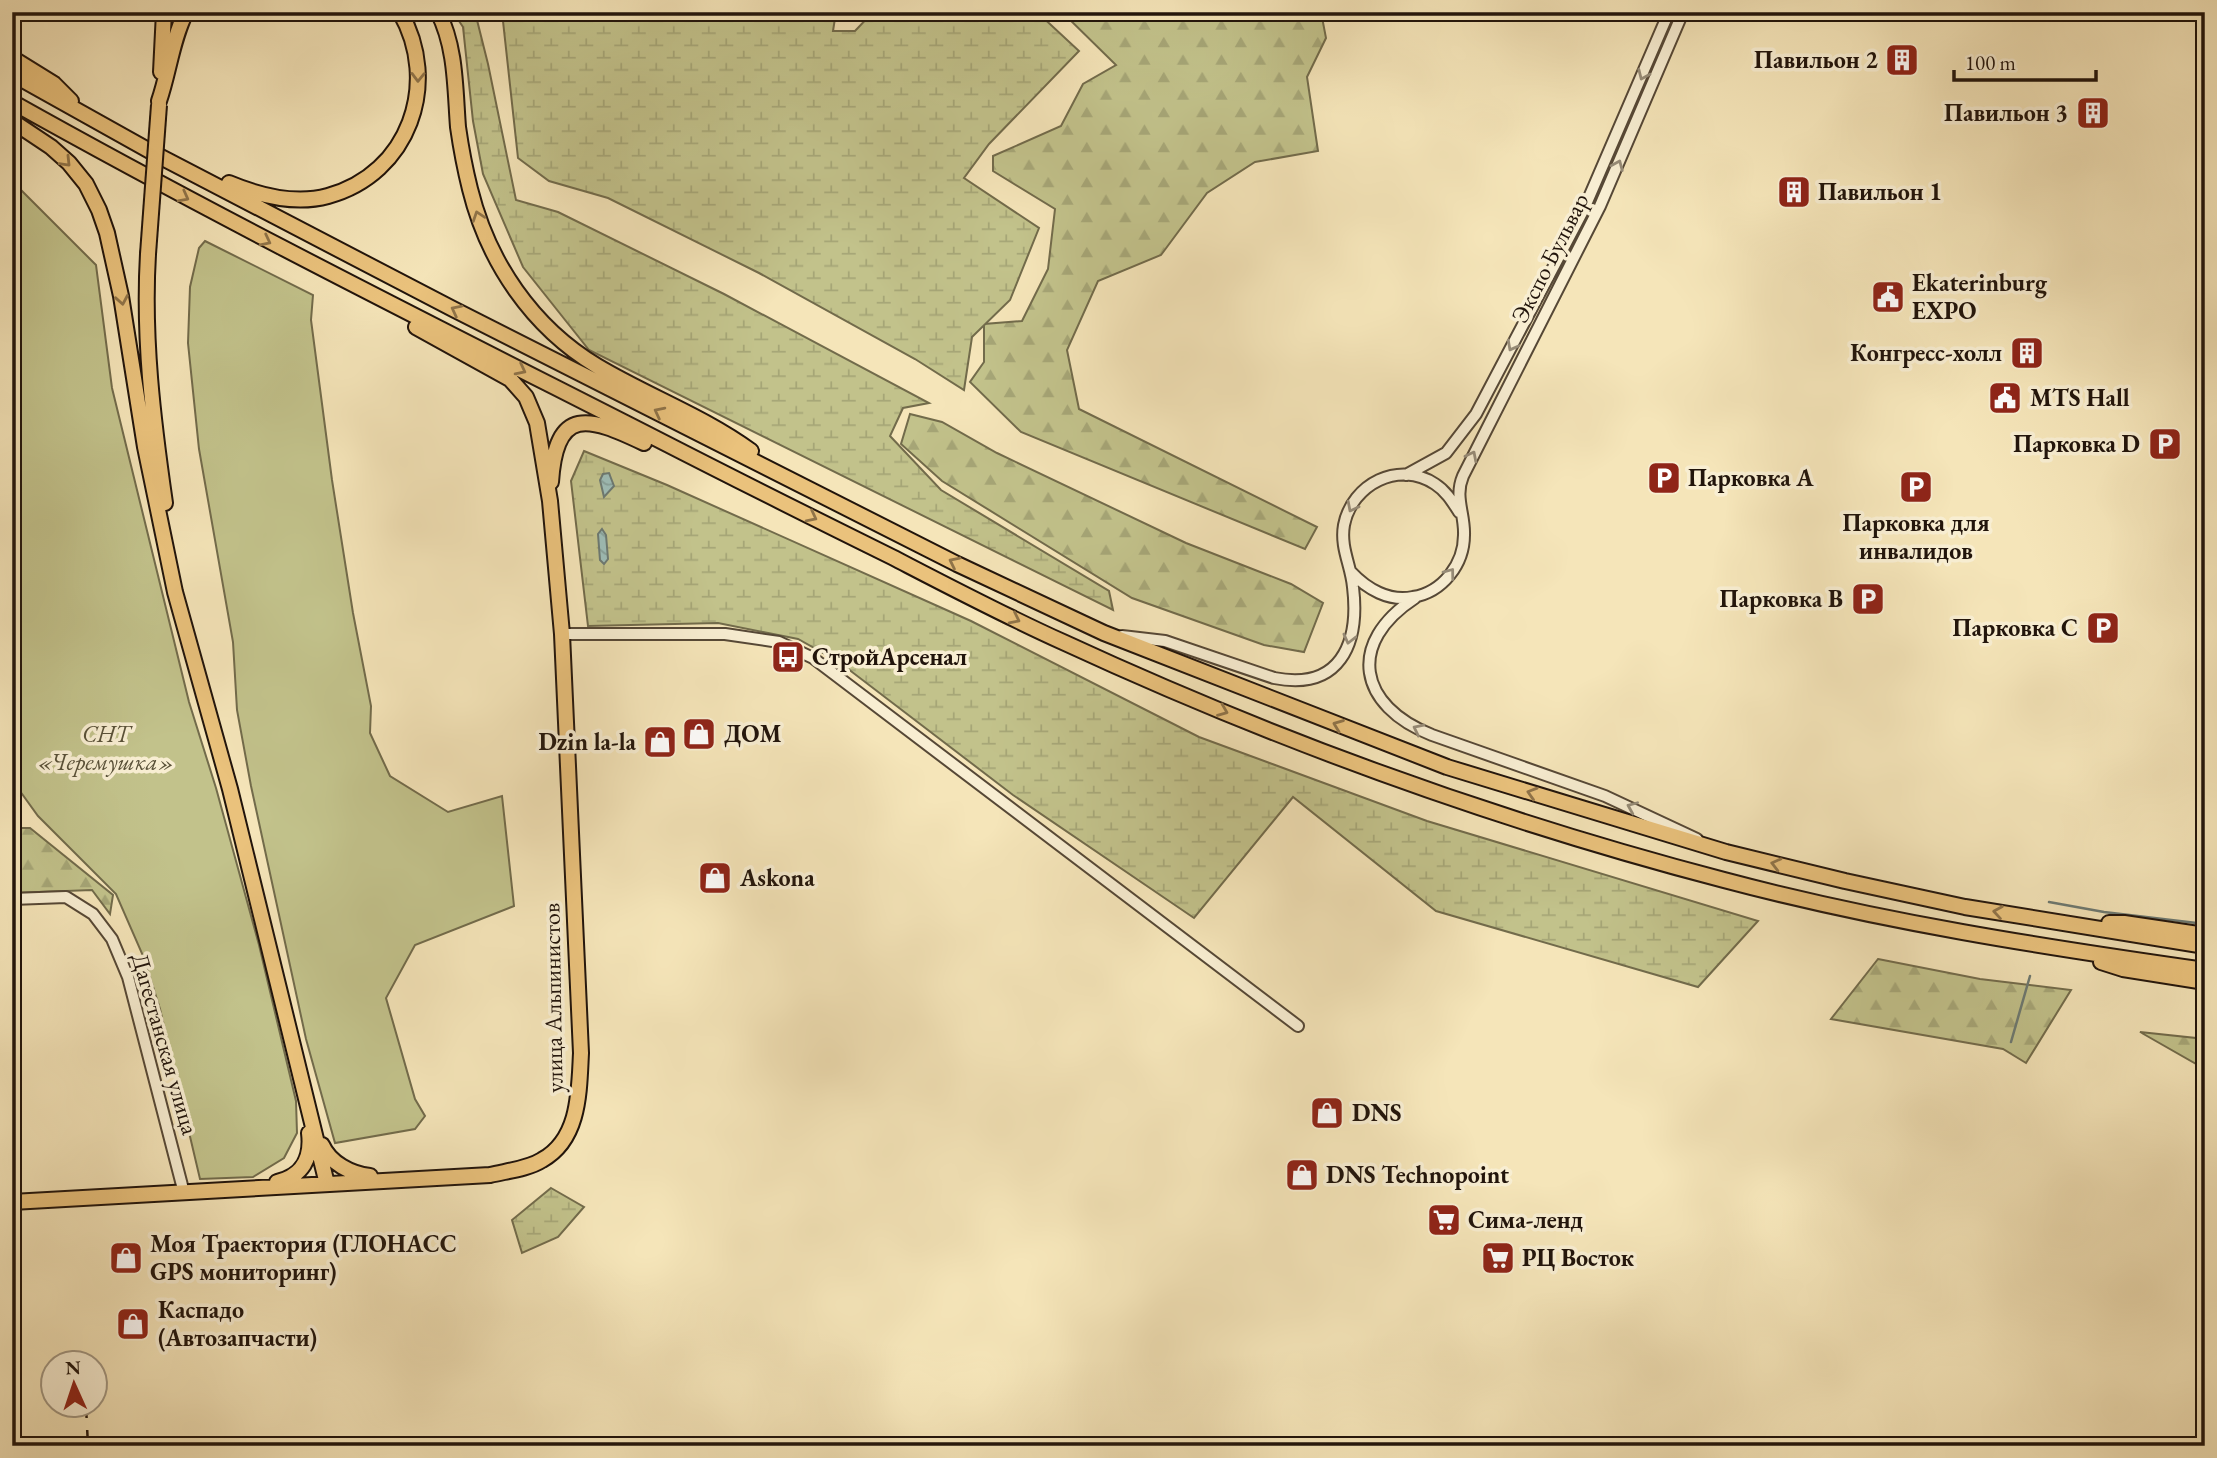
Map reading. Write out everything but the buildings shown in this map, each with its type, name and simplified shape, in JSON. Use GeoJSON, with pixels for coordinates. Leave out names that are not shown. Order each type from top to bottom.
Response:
{"type":"FeatureCollection","features":[{"type":"Feature","properties":{"kind":"main road"},"geometry":{"type":"LineString","coordinates":[[155,12],[162,53]]}},
{"type":"Feature","properties":{"kind":"main road"},"geometry":{"type":"LineString","coordinates":[[164,12],[145,300],[153,414],[166,505],[196,666]]}},
{"type":"Feature","properties":{"kind":"main road"},"geometry":{"type":"LineString","coordinates":[[159,103],[166,85],[177,30],[186,12]]}},
{"type":"Feature","properties":{"kind":"main road"},"geometry":{"type":"LineString","coordinates":[[157,155],[248,191],[284,199],[326,197],[358,183],[390,158],[410,125],[415,106],[418,67],[415,45],[400,12]]}},
{"type":"Feature","properties":{"kind":"main road"},"geometry":{"type":"LineString","coordinates":[[438,12],[448,36],[453,60],[459,130],[471,191],[489,244],[518,293],[548,329],[582,356],[728,434],[783,474]]}},
{"type":"Feature","properties":{"kind":"main road"},"geometry":{"type":"LineString","coordinates":[[12,58],[54,84],[85,114]]}},
{"type":"Feature","properties":{"kind":"main road"},"geometry":{"type":"LineString","coordinates":[[12,74],[157,155],[453,309],[957,564],[1104,633],[1447,767],[1715,848],[1845,881],[1965,907],[2205,947]]}},
{"type":"Feature","properties":{"kind":"main road"},"geometry":{"type":"LineString","coordinates":[[12,102],[329,273],[782,503],[1062,642],[1288,737],[1409,783],[1569,835],[1720,879],[1838,909],[2059,949],[2205,970]]}},
{"type":"Feature","properties":{"kind":"main road"},"geometry":{"type":"LineString","coordinates":[[12,121],[31,132],[69,163],[86,184],[107,233],[121,296],[145,447],[175,592],[230,789],[327,1184]]}},
{"type":"Feature","properties":{"kind":"main road"},"geometry":{"type":"LineString","coordinates":[[329,273],[360,298],[502,374],[519,388],[526,397],[537,423],[550,501]]}},
{"type":"Feature","properties":{"kind":"main road"},"geometry":{"type":"LineString","coordinates":[[550,501],[552,466],[558,441],[569,427],[584,422],[606,425],[737,488],[782,503]]}},
{"type":"Feature","properties":{"kind":"main road","name":"улица Альпинистов"},"geometry":{"type":"LineString","coordinates":[[12,1202],[490,1175],[540,1162],[555,1151],[572,1124],[579,1097],[581,1053],[562,634],[550,501]]}},
{"type":"Feature","properties":{"kind":"main road"},"geometry":{"type":"LineString","coordinates":[[2066,923],[2124,923],[2205,935]]}},
{"type":"Feature","properties":{"kind":"main road"},"geometry":{"type":"LineString","coordinates":[[2059,949],[2123,969],[2205,982]]}},
{"type":"Feature","properties":{"kind":"main road"},"geometry":{"type":"LineString","coordinates":[[235,1190],[284,1180],[303,1167],[310,1151],[303,1086]]}},
{"type":"Feature","properties":{"kind":"main road"},"geometry":{"type":"LineString","coordinates":[[312,1120],[325,1151],[336,1163],[364,1176],[410,1179]]}},
{"type":"Feature","properties":{"kind":"street","name":"Экспо Бульвар"},"geometry":{"type":"LineString","coordinates":[[1104,633],[1165,641],[1287,680],[1312,680],[1335,666],[1348,646],[1354,608],[1351,572],[1344,553],[1343,540],[1346,518],[1353,501],[1378,481],[1395,475],[1406,475],[1446,453],[1476,414],[1584,209],[1669,12]]}},
{"type":"Feature","properties":{"kind":"street","name":"Экспо Бульвар"},"geometry":{"type":"LineString","coordinates":[[1683,12],[1600,206],[1463,476],[1458,492],[1464,535],[1462,549],[1453,571],[1434,589],[1401,607],[1389,619],[1373,645],[1369,669],[1376,695],[1394,715],[1418,730],[1605,796],[1648,814],[1715,848]]}},
{"type":"Feature","properties":{"kind":"street"},"geometry":{"type":"LineString","coordinates":[[1406,475],[1424,479],[1441,489],[1449,496],[1462,521]]}},
{"type":"Feature","properties":{"kind":"street"},"geometry":{"type":"LineString","coordinates":[[1351,572],[1360,582],[1384,595],[1417,597]]}},
{"type":"Feature","properties":{"kind":"street"},"geometry":{"type":"LineString","coordinates":[[562,634],[725,634],[779,642],[803,653],[945,757],[1298,1027]]}},
{"type":"Feature","properties":{"kind":"street","name":"Дагестанская улица"},"geometry":{"type":"LineString","coordinates":[[12,899],[66,897],[93,914],[112,939],[132,989],[184,1193]]}},
{"type":"Feature","properties":{"kind":"green space"},"geometry":{"type":"Polygon","coordinates":[[[453,12],[475,12],[516,200],[558,212],[724,294],[929,403],[903,408],[890,436],[941,490],[1109,591],[1113,610],[589,350],[523,267],[483,174],[473,121],[463,27],[453,12]]]}},
{"type":"Feature","properties":{"kind":"green space"},"geometry":{"type":"Polygon","coordinates":[[[502,12],[836,12],[833,31],[855,31],[873,12],[1037,12],[1079,51],[989,144],[964,178],[1039,228],[1010,300],[972,337],[964,390],[915,359],[759,273],[608,198],[549,181],[518,158],[502,12]]]}},
{"type":"Feature","properties":{"kind":"green space"},"geometry":{"type":"Polygon","coordinates":[[[1062,12],[1321,12],[1326,38],[1307,77],[1318,151],[1255,162],[1207,193],[1161,255],[1098,281],[1067,350],[1079,409],[1317,527],[1305,549],[1021,432],[970,382],[984,362],[984,324],[1022,321],[1048,269],[1055,209],[993,171],[993,156],[1061,126],[1083,84],[1116,65],[1062,12]]]}},
{"type":"Feature","properties":{"kind":"green space","name":"СНТ «Черемушка»"},"geometry":{"type":"Polygon","coordinates":[[[12,181],[96,265],[112,388],[189,702],[216,788],[259,945],[296,1101],[297,1133],[284,1158],[253,1177],[200,1179],[160,1009],[144,958],[116,894],[38,816],[12,780],[12,181]]]}},
{"type":"Feature","properties":{"kind":"green space"},"geometry":{"type":"Polygon","coordinates":[[[205,241],[313,295],[311,320],[332,480],[371,706],[370,733],[390,776],[448,812],[502,796],[514,906],[415,945],[386,998],[415,1099],[425,1116],[415,1129],[335,1143],[306,1039],[237,710],[233,642],[199,449],[188,343],[190,287],[199,248],[205,241]]]}},
{"type":"Feature","properties":{"kind":"green space"},"geometry":{"type":"Polygon","coordinates":[[[910,414],[942,422],[997,453],[1186,543],[1291,584],[1323,603],[1304,652],[1264,645],[1132,598],[942,481],[901,444],[910,414]]]}},
{"type":"Feature","properties":{"kind":"green space"},"geometry":{"type":"Polygon","coordinates":[[[584,451],[667,485],[971,621],[1199,737],[1427,821],[1758,921],[1698,987],[1436,911],[1293,797],[1194,918],[1013,795],[839,662],[798,639],[718,623],[588,626],[571,481],[584,451]]]}},
{"type":"Feature","properties":{"kind":"green space"},"geometry":{"type":"Polygon","coordinates":[[[12,828],[30,828],[113,895],[110,914],[92,890],[12,893],[12,828]]]}},
{"type":"Feature","properties":{"kind":"green space"},"geometry":{"type":"Polygon","coordinates":[[[1878,959],[1980,979],[2071,990],[2026,1063],[2003,1049],[1831,1019],[1878,959]]]}},
{"type":"Feature","properties":{"kind":"green space"},"geometry":{"type":"Polygon","coordinates":[[[2140,1032],[2205,1039],[2205,1069],[2140,1032]]]}},
{"type":"Feature","properties":{"kind":"green space"},"geometry":{"type":"Polygon","coordinates":[[[551,1188],[584,1207],[558,1237],[522,1253],[512,1220],[551,1188]]]}},
{"type":"Feature","properties":{"kind":"water"},"geometry":{"type":"Polygon","coordinates":[[[609,473],[614,486],[604,497],[600,480],[603,474],[609,473]]]}},
{"type":"Feature","properties":{"kind":"water"},"geometry":{"type":"Polygon","coordinates":[[[602,529],[606,535],[608,559],[604,564],[600,560],[598,534],[602,529]]]}},
{"type":"Feature","properties":{"kind":"waterway"},"geometry":{"type":"LineString","coordinates":[[2049,902],[2104,912],[2205,924]]}},
{"type":"Feature","properties":{"kind":"waterway"},"geometry":{"type":"LineString","coordinates":[[2011,1042],[2030,976]]}},
{"type":"Feature","properties":{"kind":"railway"},"geometry":{"type":"LineString","coordinates":[[87,1420],[88,1446]]}},
{"type":"Feature","properties":{"kind":"place","name":"Павильон 2"},"geometry":{"type":"Point","coordinates":[1902,60]}},
{"type":"Feature","properties":{"kind":"place","name":"Павильон 3"},"geometry":{"type":"Point","coordinates":[2093,113]}},
{"type":"Feature","properties":{"kind":"place","name":"Павильон 1"},"geometry":{"type":"Point","coordinates":[1794,192]}},
{"type":"Feature","properties":{"kind":"place","name":"Ekaterinburg EXPO"},"geometry":{"type":"Point","coordinates":[1888,297]}},
{"type":"Feature","properties":{"kind":"place","name":"Конгресс-холл"},"geometry":{"type":"Point","coordinates":[2027,353]}},
{"type":"Feature","properties":{"kind":"place","name":"MTS Hall"},"geometry":{"type":"Point","coordinates":[2005,398]}},
{"type":"Feature","properties":{"kind":"place","name":"Парковка D"},"geometry":{"type":"Point","coordinates":[2165,444]}},
{"type":"Feature","properties":{"kind":"place","name":"Парковка A"},"geometry":{"type":"Point","coordinates":[1664,478]}},
{"type":"Feature","properties":{"kind":"place","name":"Парковка для инвалидов"},"geometry":{"type":"Point","coordinates":[1916,487]}},
{"type":"Feature","properties":{"kind":"place","name":"Парковка B"},"geometry":{"type":"Point","coordinates":[1868,599]}},
{"type":"Feature","properties":{"kind":"place","name":"Парковка C"},"geometry":{"type":"Point","coordinates":[2103,628]}},
{"type":"Feature","properties":{"kind":"place","name":"СтройАрсенал"},"geometry":{"type":"Point","coordinates":[788,657]}},
{"type":"Feature","properties":{"kind":"place","name":"ДОМ"},"geometry":{"type":"Point","coordinates":[699,734]}},
{"type":"Feature","properties":{"kind":"place","name":"Dzin la-la"},"geometry":{"type":"Point","coordinates":[660,742]}},
{"type":"Feature","properties":{"kind":"place","name":"Askona"},"geometry":{"type":"Point","coordinates":[715,878]}},
{"type":"Feature","properties":{"kind":"place","name":"DNS"},"geometry":{"type":"Point","coordinates":[1327,1113]}},
{"type":"Feature","properties":{"kind":"place","name":"DNS Technopoint"},"geometry":{"type":"Point","coordinates":[1302,1175]}},
{"type":"Feature","properties":{"kind":"place","name":"Сима-ленд"},"geometry":{"type":"Point","coordinates":[1444,1220]}},
{"type":"Feature","properties":{"kind":"place","name":"Моя Траектория (ГЛОНАСС GPS мониторинг)"},"geometry":{"type":"Point","coordinates":[126,1258]}},
{"type":"Feature","properties":{"kind":"place","name":"РЦ Восток"},"geometry":{"type":"Point","coordinates":[1498,1258]}},
{"type":"Feature","properties":{"kind":"place","name":"Каспадо (Автозапчасти)"},"geometry":{"type":"Point","coordinates":[133,1324]}}]}
